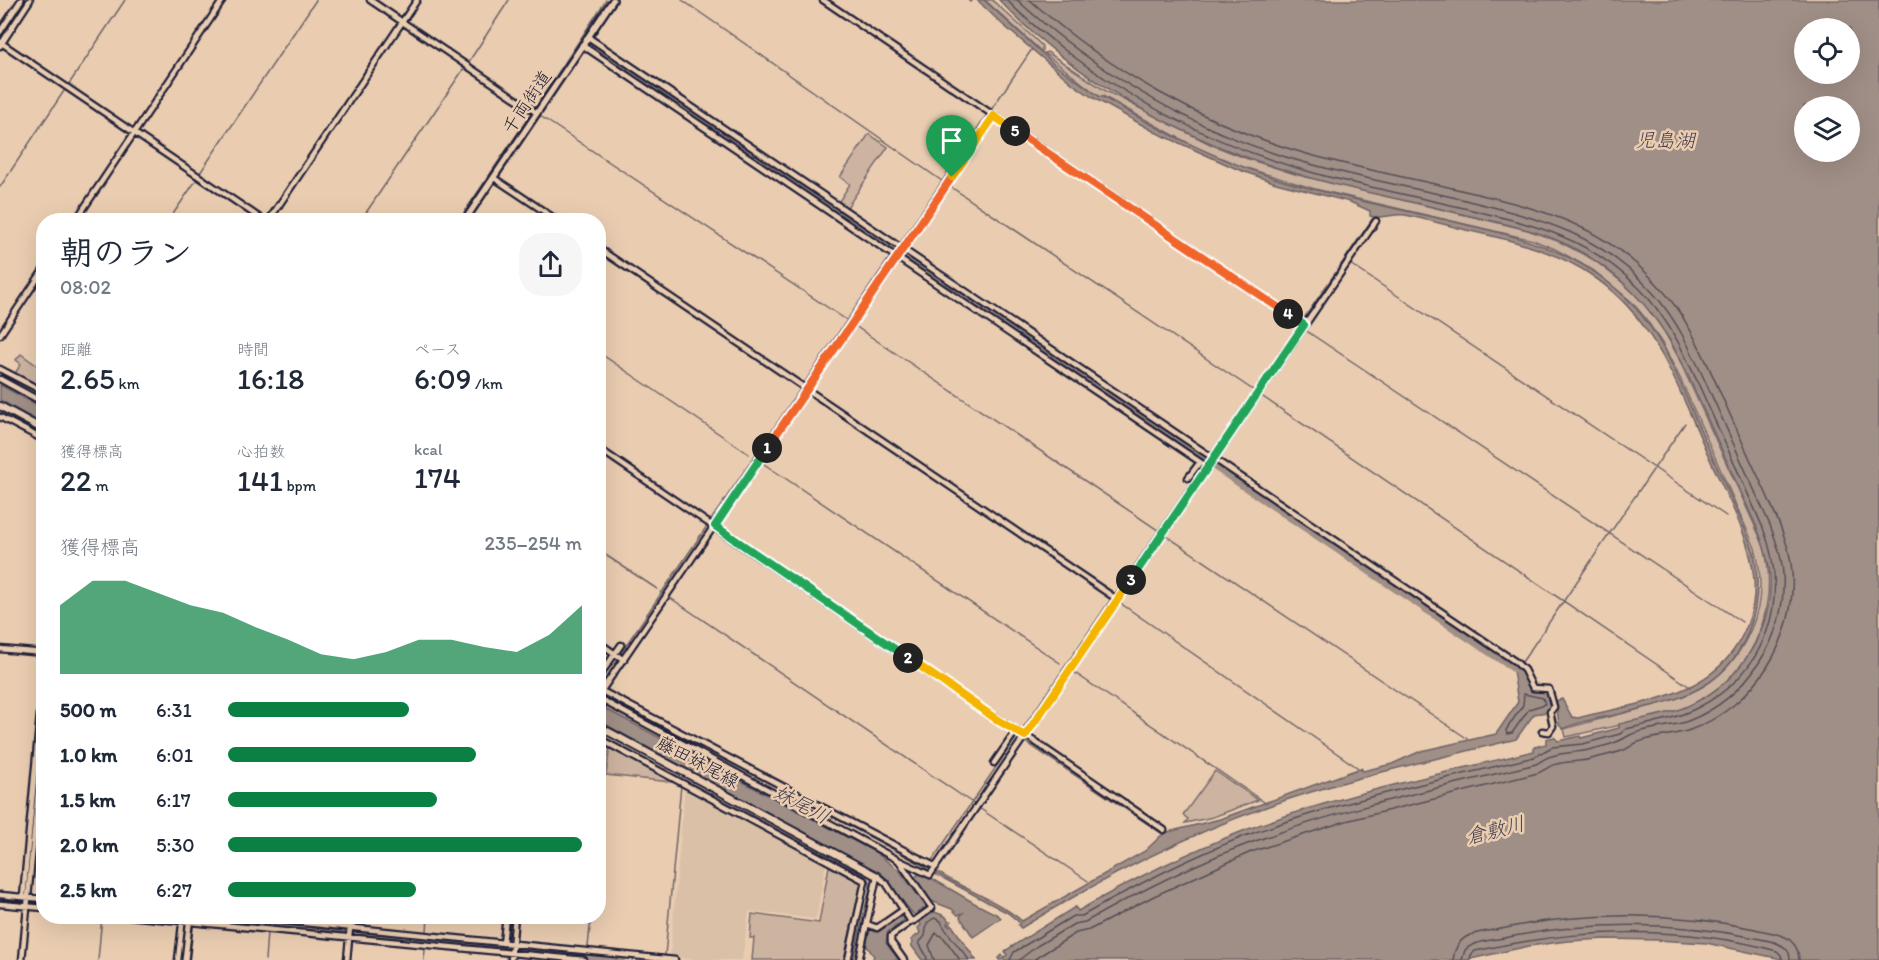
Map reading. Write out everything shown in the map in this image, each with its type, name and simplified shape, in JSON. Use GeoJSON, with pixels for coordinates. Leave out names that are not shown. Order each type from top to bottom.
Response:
{"type":"FeatureCollection","features":[{"type":"Feature","properties":{"kind":"main road"},"geometry":{"type":"LineString","coordinates":[[0,406],[36,426]]}},
{"type":"Feature","properties":{"kind":"main road","name":"藤田妹尾線"},"geometry":{"type":"LineString","coordinates":[[606,731],[720,798],[877,876]]}},
{"type":"Feature","properties":{"kind":"street"},"geometry":{"type":"LineString","coordinates":[[0,32],[21,0]]}},
{"type":"Feature","properties":{"kind":"street"},"geometry":{"type":"LineString","coordinates":[[30,0],[1,44],[253,213]]}},
{"type":"Feature","properties":{"kind":"street"},"geometry":{"type":"LineString","coordinates":[[81,213],[223,0]]}},
{"type":"Feature","properties":{"kind":"street"},"geometry":{"type":"LineString","coordinates":[[370,0],[534,110]]}},
{"type":"Feature","properties":{"kind":"street"},"geometry":{"type":"LineString","coordinates":[[274,213],[401,20],[417,0]]}},
{"type":"Feature","properties":{"kind":"street","name":"千両街道"},"geometry":{"type":"LineString","coordinates":[[470,213],[494,178],[534,110],[613,0]]}},
{"type":"Feature","properties":{"kind":"street"},"geometry":{"type":"LineString","coordinates":[[823,0],[1302,325]]}},
{"type":"Feature","properties":{"kind":"street"},"geometry":{"type":"LineString","coordinates":[[588,37],[1520,665],[1533,688],[1549,689],[1554,707],[1550,712],[1553,728],[1549,732],[1542,731]]}},
{"type":"Feature","properties":{"kind":"street"},"geometry":{"type":"LineString","coordinates":[[582,45],[1204,465]]}},
{"type":"Feature","properties":{"kind":"street"},"geometry":{"type":"LineString","coordinates":[[606,669],[713,528],[895,256],[903,250],[991,115]]}},
{"type":"Feature","properties":{"kind":"street"},"geometry":{"type":"LineString","coordinates":[[494,178],[546,213]]}},
{"type":"Feature","properties":{"kind":"street"},"geometry":{"type":"LineString","coordinates":[[1188,478],[1211,457],[1258,394],[1302,325],[1376,221]]}},
{"type":"Feature","properties":{"kind":"street"},"geometry":{"type":"LineString","coordinates":[[606,253],[1115,598]]}},
{"type":"Feature","properties":{"kind":"street"},"geometry":{"type":"LineString","coordinates":[[0,335],[36,281]]}},
{"type":"Feature","properties":{"kind":"street"},"geometry":{"type":"LineString","coordinates":[[0,369],[36,388]]}},
{"type":"Feature","properties":{"kind":"street"},"geometry":{"type":"LineString","coordinates":[[0,380],[36,399]]}},
{"type":"Feature","properties":{"kind":"street"},"geometry":{"type":"LineString","coordinates":[[0,417],[36,436]]}},
{"type":"Feature","properties":{"kind":"street"},"geometry":{"type":"LineString","coordinates":[[606,454],[1019,735],[1164,830]]}},
{"type":"Feature","properties":{"kind":"street"},"geometry":{"type":"LineString","coordinates":[[994,763],[1070,670],[1115,598],[1164,533],[1204,465]]}},
{"type":"Feature","properties":{"kind":"street"},"geometry":{"type":"LineString","coordinates":[[606,680],[621,645]]}},
{"type":"Feature","properties":{"kind":"street"},"geometry":{"type":"LineString","coordinates":[[606,648],[617,656]]}},
{"type":"Feature","properties":{"kind":"street"},"geometry":{"type":"LineString","coordinates":[[0,649],[36,652]]}},
{"type":"Feature","properties":{"kind":"street"},"geometry":{"type":"LineString","coordinates":[[606,696],[927,875],[1019,735]]}},
{"type":"Feature","properties":{"kind":"street"},"geometry":{"type":"LineString","coordinates":[[606,696],[932,868]]}},
{"type":"Feature","properties":{"kind":"street"},"geometry":{"type":"LineString","coordinates":[[606,742],[682,782],[720,798],[865,881],[848,960]]}},
{"type":"Feature","properties":{"kind":"street"},"geometry":{"type":"LineString","coordinates":[[22,960],[36,774]]}},
{"type":"Feature","properties":{"kind":"street"},"geometry":{"type":"LineString","coordinates":[[26,903],[36,807]]}},
{"type":"Feature","properties":{"kind":"street"},"geometry":{"type":"LineString","coordinates":[[898,860],[932,908],[891,936],[891,942],[904,960]]}},
{"type":"Feature","properties":{"kind":"street"},"geometry":{"type":"LineString","coordinates":[[859,960],[877,876],[886,883],[912,921]]}},
{"type":"Feature","properties":{"kind":"street"},"geometry":{"type":"LineString","coordinates":[[0,895],[36,906]]}},
{"type":"Feature","properties":{"kind":"street"},"geometry":{"type":"LineString","coordinates":[[0,904],[36,901]]}},
{"type":"Feature","properties":{"kind":"street"},"geometry":{"type":"LineString","coordinates":[[867,924],[878,928],[903,910]]}},
{"type":"Feature","properties":{"kind":"street"},"geometry":{"type":"LineString","coordinates":[[178,960],[182,924]]}},
{"type":"Feature","properties":{"kind":"street"},"geometry":{"type":"LineString","coordinates":[[185,960],[189,924]]}},
{"type":"Feature","properties":{"kind":"street"},"geometry":{"type":"LineString","coordinates":[[257,924],[509,950],[675,960]]}},
{"type":"Feature","properties":{"kind":"street"},"geometry":{"type":"LineString","coordinates":[[266,924],[429,942],[503,943]]}},
{"type":"Feature","properties":{"kind":"street"},"geometry":{"type":"LineString","coordinates":[[347,960],[351,924]]}},
{"type":"Feature","properties":{"kind":"street"},"geometry":{"type":"LineString","coordinates":[[505,924],[503,943],[509,950],[584,960]]}},
{"type":"Feature","properties":{"kind":"street"},"geometry":{"type":"LineString","coordinates":[[511,960],[509,950],[514,924]]}},
{"type":"Feature","properties":{"kind":"street"},"geometry":{"type":"LineString","coordinates":[[502,960],[509,950]]}},
{"type":"Feature","properties":{"kind":"shaded area"},"geometry":{"type":"Polygon","coordinates":[[[985,0],[992,0],[1035,39],[1042,46],[1042,52],[985,0]]]}},
{"type":"Feature","properties":{"kind":"shaded area"},"geometry":{"type":"Polygon","coordinates":[[[1047,52],[1106,91],[1210,144],[1298,175],[1528,230],[1560,242],[1594,260],[1623,283],[1644,303],[1664,331],[1678,357],[1764,546],[1768,571],[1768,596],[1763,621],[1742,665],[1725,683],[1705,698],[1682,709],[1566,737],[1564,729],[1673,699],[1690,693],[1718,676],[1741,648],[1755,619],[1759,600],[1760,579],[1755,548],[1680,378],[1663,345],[1632,302],[1593,270],[1533,240],[1315,189],[1240,166],[1197,148],[1103,96],[1100,97],[1044,53],[1047,52]]]}},
{"type":"Feature","properties":{"kind":"shaded area"},"geometry":{"type":"Polygon","coordinates":[[[869,134],[888,147],[846,209],[838,203],[850,184],[840,177],[869,134]]]}},
{"type":"Feature","properties":{"kind":"shaded area"},"geometry":{"type":"Polygon","coordinates":[[[21,354],[36,365],[36,387],[14,375],[21,364],[16,360],[21,354]]]}},
{"type":"Feature","properties":{"kind":"shaded area"},"geometry":{"type":"Polygon","coordinates":[[[610,746],[680,783],[606,775],[610,746]]]}},
{"type":"Feature","properties":{"kind":"shaded area"},"geometry":{"type":"Polygon","coordinates":[[[1215,771],[1258,800],[1213,817],[1185,823],[1188,819],[1183,815],[1215,771]]]}},
{"type":"Feature","properties":{"kind":"shaded area"},"geometry":{"type":"Polygon","coordinates":[[[685,786],[826,863],[816,919],[749,911],[742,960],[699,960],[671,957],[685,786]]]}},
{"type":"Feature","properties":{"kind":"shaded area"},"geometry":{"type":"Polygon","coordinates":[[[829,866],[861,883],[844,960],[752,960],[754,938],[750,938],[752,914],[819,923],[829,866]]]}},
{"type":"Feature","properties":{"kind":"water"},"geometry":{"type":"Polygon","coordinates":[[[977,0],[984,0],[1054,64],[1100,97],[1215,156],[1308,188],[1528,241],[1572,259],[1614,287],[1645,320],[1666,352],[1754,552],[1757,593],[1754,613],[1739,650],[1727,666],[1712,680],[1676,699],[1563,729],[1559,725],[1556,701],[1562,699],[1572,717],[1578,718],[1643,703],[1686,688],[1705,678],[1721,665],[1735,648],[1744,632],[1754,598],[1752,564],[1743,532],[1678,386],[1650,335],[1627,305],[1613,292],[1582,269],[1540,250],[1405,215],[1370,216],[1370,211],[1350,202],[1276,183],[1237,169],[1155,132],[1073,84],[977,0]]]}},
{"type":"Feature","properties":{"kind":"water","name":"児島湖"},"geometry":{"type":"Polygon","coordinates":[[[999,0],[1879,0],[1879,960],[1786,960],[1706,943],[1606,939],[1529,946],[1466,960],[999,960],[1002,955],[1004,957],[1007,955],[1005,951],[1075,907],[1078,911],[1159,868],[1243,831],[1351,796],[1534,751],[1534,747],[1546,744],[1546,739],[1554,737],[1558,741],[1580,736],[1581,738],[1619,728],[1619,724],[1666,713],[1694,703],[1711,693],[1740,666],[1760,633],[1770,595],[1770,575],[1766,552],[1758,530],[1680,358],[1668,337],[1639,299],[1604,267],[1564,243],[1541,234],[1319,180],[1235,153],[1198,138],[1125,100],[1058,53],[999,0]]]}},
{"type":"Feature","properties":{"kind":"water"},"geometry":{"type":"Polygon","coordinates":[[[0,385],[36,404],[36,420],[0,400],[0,385]]]}},
{"type":"Feature","properties":{"kind":"water"},"geometry":{"type":"Polygon","coordinates":[[[1516,667],[1534,690],[1548,690],[1552,706],[1547,712],[1534,714],[1516,739],[1327,787],[1234,819],[1140,861],[1021,928],[1018,925],[1020,923],[1008,913],[924,868],[927,864],[950,880],[999,905],[1022,921],[1145,851],[1164,833],[1220,819],[1361,768],[1363,771],[1392,764],[1421,751],[1496,734],[1518,702],[1513,671],[1516,667]]]}},
{"type":"Feature","properties":{"kind":"water","name":"妹尾川"},"geometry":{"type":"Polygon","coordinates":[[[606,709],[875,852],[900,871],[928,909],[917,917],[882,874],[606,725],[606,709]]]}},
{"type":"Feature","properties":{"kind":"water"},"geometry":{"type":"Polygon","coordinates":[[[919,873],[1001,918],[973,937],[960,917],[963,913],[958,915],[952,909],[931,901],[915,878],[919,873]]]}},
{"type":"Feature","properties":{"kind":"water"},"geometry":{"type":"Polygon","coordinates":[[[932,911],[945,916],[949,921],[947,923],[949,926],[951,924],[976,960],[922,960],[911,945],[913,943],[911,940],[920,933],[919,921],[932,911]]]}},
{"type":"Feature","properties":{"kind":"water"},"geometry":{"type":"Polygon","coordinates":[[[898,916],[903,916],[904,920],[888,932],[886,943],[899,960],[874,960],[874,956],[866,945],[870,929],[878,932],[898,916]]]}},
{"type":"Feature","properties":{"kind":"waterway"},"geometry":{"type":"LineString","coordinates":[[0,39],[26,0]]}},
{"type":"Feature","properties":{"kind":"waterway"},"geometry":{"type":"LineString","coordinates":[[69,84],[125,0]]}},
{"type":"Feature","properties":{"kind":"waterway"},"geometry":{"type":"LineString","coordinates":[[200,173],[316,0]]}},
{"type":"Feature","properties":{"kind":"waterway"},"geometry":{"type":"LineString","coordinates":[[270,213],[413,0]]}},
{"type":"Feature","properties":{"kind":"waterway"},"geometry":{"type":"LineString","coordinates":[[468,63],[509,0]]}},
{"type":"Feature","properties":{"kind":"waterway"},"geometry":{"type":"LineString","coordinates":[[535,108],[606,0]]}},
{"type":"Feature","properties":{"kind":"waterway"},"geometry":{"type":"LineString","coordinates":[[682,0],[942,181],[1256,392]]}},
{"type":"Feature","properties":{"kind":"waterway"},"geometry":{"type":"LineString","coordinates":[[818,0],[1299,326],[1742,622]]}},
{"type":"Feature","properties":{"kind":"waterway"},"geometry":{"type":"LineString","coordinates":[[968,0],[970,2],[972,0]]}},
{"type":"Feature","properties":{"kind":"waterway"},"geometry":{"type":"LineString","coordinates":[[589,44],[1518,671],[1520,677]]}},
{"type":"Feature","properties":{"kind":"waterway"},"geometry":{"type":"LineString","coordinates":[[991,110],[1032,49]]}},
{"type":"Feature","properties":{"kind":"waterway"},"geometry":{"type":"LineString","coordinates":[[366,213],[465,67]]}},
{"type":"Feature","properties":{"kind":"waterway"},"geometry":{"type":"LineString","coordinates":[[0,187],[64,91]]}},
{"type":"Feature","properties":{"kind":"waterway"},"geometry":{"type":"LineString","coordinates":[[464,213],[532,112]]}},
{"type":"Feature","properties":{"kind":"waterway"},"geometry":{"type":"LineString","coordinates":[[540,116],[851,323]]}},
{"type":"Feature","properties":{"kind":"waterway"},"geometry":{"type":"LineString","coordinates":[[901,242],[986,116]]}},
{"type":"Feature","properties":{"kind":"waterway"},"geometry":{"type":"LineString","coordinates":[[174,213],[197,179]]}},
{"type":"Feature","properties":{"kind":"waterway"},"geometry":{"type":"LineString","coordinates":[[496,182],[542,213]]}},
{"type":"Feature","properties":{"kind":"waterway"},"geometry":{"type":"LineString","coordinates":[[1303,320],[1373,218]]}},
{"type":"Feature","properties":{"kind":"waterway"},"geometry":{"type":"LineString","coordinates":[[711,520],[896,248]]}},
{"type":"Feature","properties":{"kind":"waterway"},"geometry":{"type":"LineString","coordinates":[[606,257],[795,385]]}},
{"type":"Feature","properties":{"kind":"waterway"},"geometry":{"type":"LineString","coordinates":[[1350,264],[1726,516]]}},
{"type":"Feature","properties":{"kind":"waterway"},"geometry":{"type":"LineString","coordinates":[[0,330],[36,277]]}},
{"type":"Feature","properties":{"kind":"waterway"},"geometry":{"type":"LineString","coordinates":[[855,326],[1468,739]]}},
{"type":"Feature","properties":{"kind":"waterway"},"geometry":{"type":"LineString","coordinates":[[1211,454],[1298,327]]}},
{"type":"Feature","properties":{"kind":"waterway"},"geometry":{"type":"LineString","coordinates":[[606,357],[749,454]]}},
{"type":"Feature","properties":{"kind":"waterway"},"geometry":{"type":"LineString","coordinates":[[0,373],[36,392]]}},
{"type":"Feature","properties":{"kind":"waterway"},"geometry":{"type":"LineString","coordinates":[[807,394],[1113,600]]}},
{"type":"Feature","properties":{"kind":"waterway"},"geometry":{"type":"LineString","coordinates":[[1260,395],[1690,687]]}},
{"type":"Feature","properties":{"kind":"waterway"},"geometry":{"type":"LineString","coordinates":[[0,413],[36,432]]}},
{"type":"Feature","properties":{"kind":"waterway"},"geometry":{"type":"LineString","coordinates":[[1520,665],[1685,423]]}},
{"type":"Feature","properties":{"kind":"waterway"},"geometry":{"type":"LineString","coordinates":[[606,457],[709,527]]}},
{"type":"Feature","properties":{"kind":"waterway"},"geometry":{"type":"LineString","coordinates":[[1114,595],[1208,458]]}},
{"type":"Feature","properties":{"kind":"waterway"},"geometry":{"type":"LineString","coordinates":[[764,464],[1060,663]]}},
{"type":"Feature","properties":{"kind":"waterway"},"geometry":{"type":"LineString","coordinates":[[620,654],[707,526]]}},
{"type":"Feature","properties":{"kind":"waterway"},"geometry":{"type":"LineString","coordinates":[[713,530],[1012,733]]}},
{"type":"Feature","properties":{"kind":"waterway"},"geometry":{"type":"LineString","coordinates":[[606,555],[657,589]]}},
{"type":"Feature","properties":{"kind":"waterway"},"geometry":{"type":"LineString","coordinates":[[669,597],[974,804]]}},
{"type":"Feature","properties":{"kind":"waterway"},"geometry":{"type":"LineString","coordinates":[[1021,731],[1111,599]]}},
{"type":"Feature","properties":{"kind":"waterway"},"geometry":{"type":"LineString","coordinates":[[1120,603],[1361,770]]}},
{"type":"Feature","properties":{"kind":"waterway"},"geometry":{"type":"LineString","coordinates":[[606,650],[613,655]]}},
{"type":"Feature","properties":{"kind":"waterway"},"geometry":{"type":"LineString","coordinates":[[606,672],[617,657]]}},
{"type":"Feature","properties":{"kind":"waterway"},"geometry":{"type":"LineString","coordinates":[[1072,671],[1264,802]]}},
{"type":"Feature","properties":{"kind":"waterway"},"geometry":{"type":"LineString","coordinates":[[606,696],[926,867]]}},
{"type":"Feature","properties":{"kind":"waterway"},"geometry":{"type":"LineString","coordinates":[[931,862],[1018,735]]}},
{"type":"Feature","properties":{"kind":"waterway"},"geometry":{"type":"LineString","coordinates":[[606,738],[867,877],[870,881],[870,888],[853,960]]}},
{"type":"Feature","properties":{"kind":"waterway"},"geometry":{"type":"LineString","coordinates":[[1024,741],[1164,835]]}},
{"type":"Feature","properties":{"kind":"waterway"},"geometry":{"type":"LineString","coordinates":[[606,756],[607,746]]}},
{"type":"Feature","properties":{"kind":"waterway"},"geometry":{"type":"LineString","coordinates":[[665,955],[681,785]]}},
{"type":"Feature","properties":{"kind":"waterway"},"geometry":{"type":"LineString","coordinates":[[979,808],[1088,881]]}},
{"type":"Feature","properties":{"kind":"waterway"},"geometry":{"type":"LineString","coordinates":[[0,901],[36,904]]}},
{"type":"Feature","properties":{"kind":"waterway"},"geometry":{"type":"LineString","coordinates":[[19,960],[24,908]]}},
{"type":"Feature","properties":{"kind":"waterway"},"geometry":{"type":"LineString","coordinates":[[947,925],[952,921]]}},
{"type":"Feature","properties":{"kind":"waterway"},"geometry":{"type":"LineString","coordinates":[[98,960],[101,924]]}},
{"type":"Feature","properties":{"kind":"waterway"},"geometry":{"type":"LineString","coordinates":[[257,924],[621,960]]}},
{"type":"Feature","properties":{"kind":"waterway"},"geometry":{"type":"LineString","coordinates":[[427,932],[428,924]]}},
{"type":"Feature","properties":{"kind":"waterway"},"geometry":{"type":"LineString","coordinates":[[508,939],[509,924]]}},
{"type":"Feature","properties":{"kind":"waterway"},"geometry":{"type":"LineString","coordinates":[[588,947],[590,924]]}},
{"type":"Feature","properties":{"kind":"waterway"},"geometry":{"type":"LineString","coordinates":[[265,960],[267,932]]}},
{"type":"Feature","properties":{"kind":"waterway"},"geometry":{"type":"LineString","coordinates":[[181,960],[183,934]]}},
{"type":"Feature","properties":{"kind":"waterway"},"geometry":{"type":"LineString","coordinates":[[424,960],[426,939]]}},
{"type":"Feature","properties":{"kind":"waterway"},"geometry":{"type":"LineString","coordinates":[[506,960],[507,947]]}},
{"type":"Feature","properties":{"kind":"route"},"geometry":{"type":"LineString","coordinates":[[994,116],[1304,325],[1025,736],[986,712],[715,526],[952,177],[994,116]]}},
{"type":"Feature","properties":{"kind":"water label","name":"倉敷川"},"geometry":{"type":"Point","coordinates":[1495,830]}}]}
